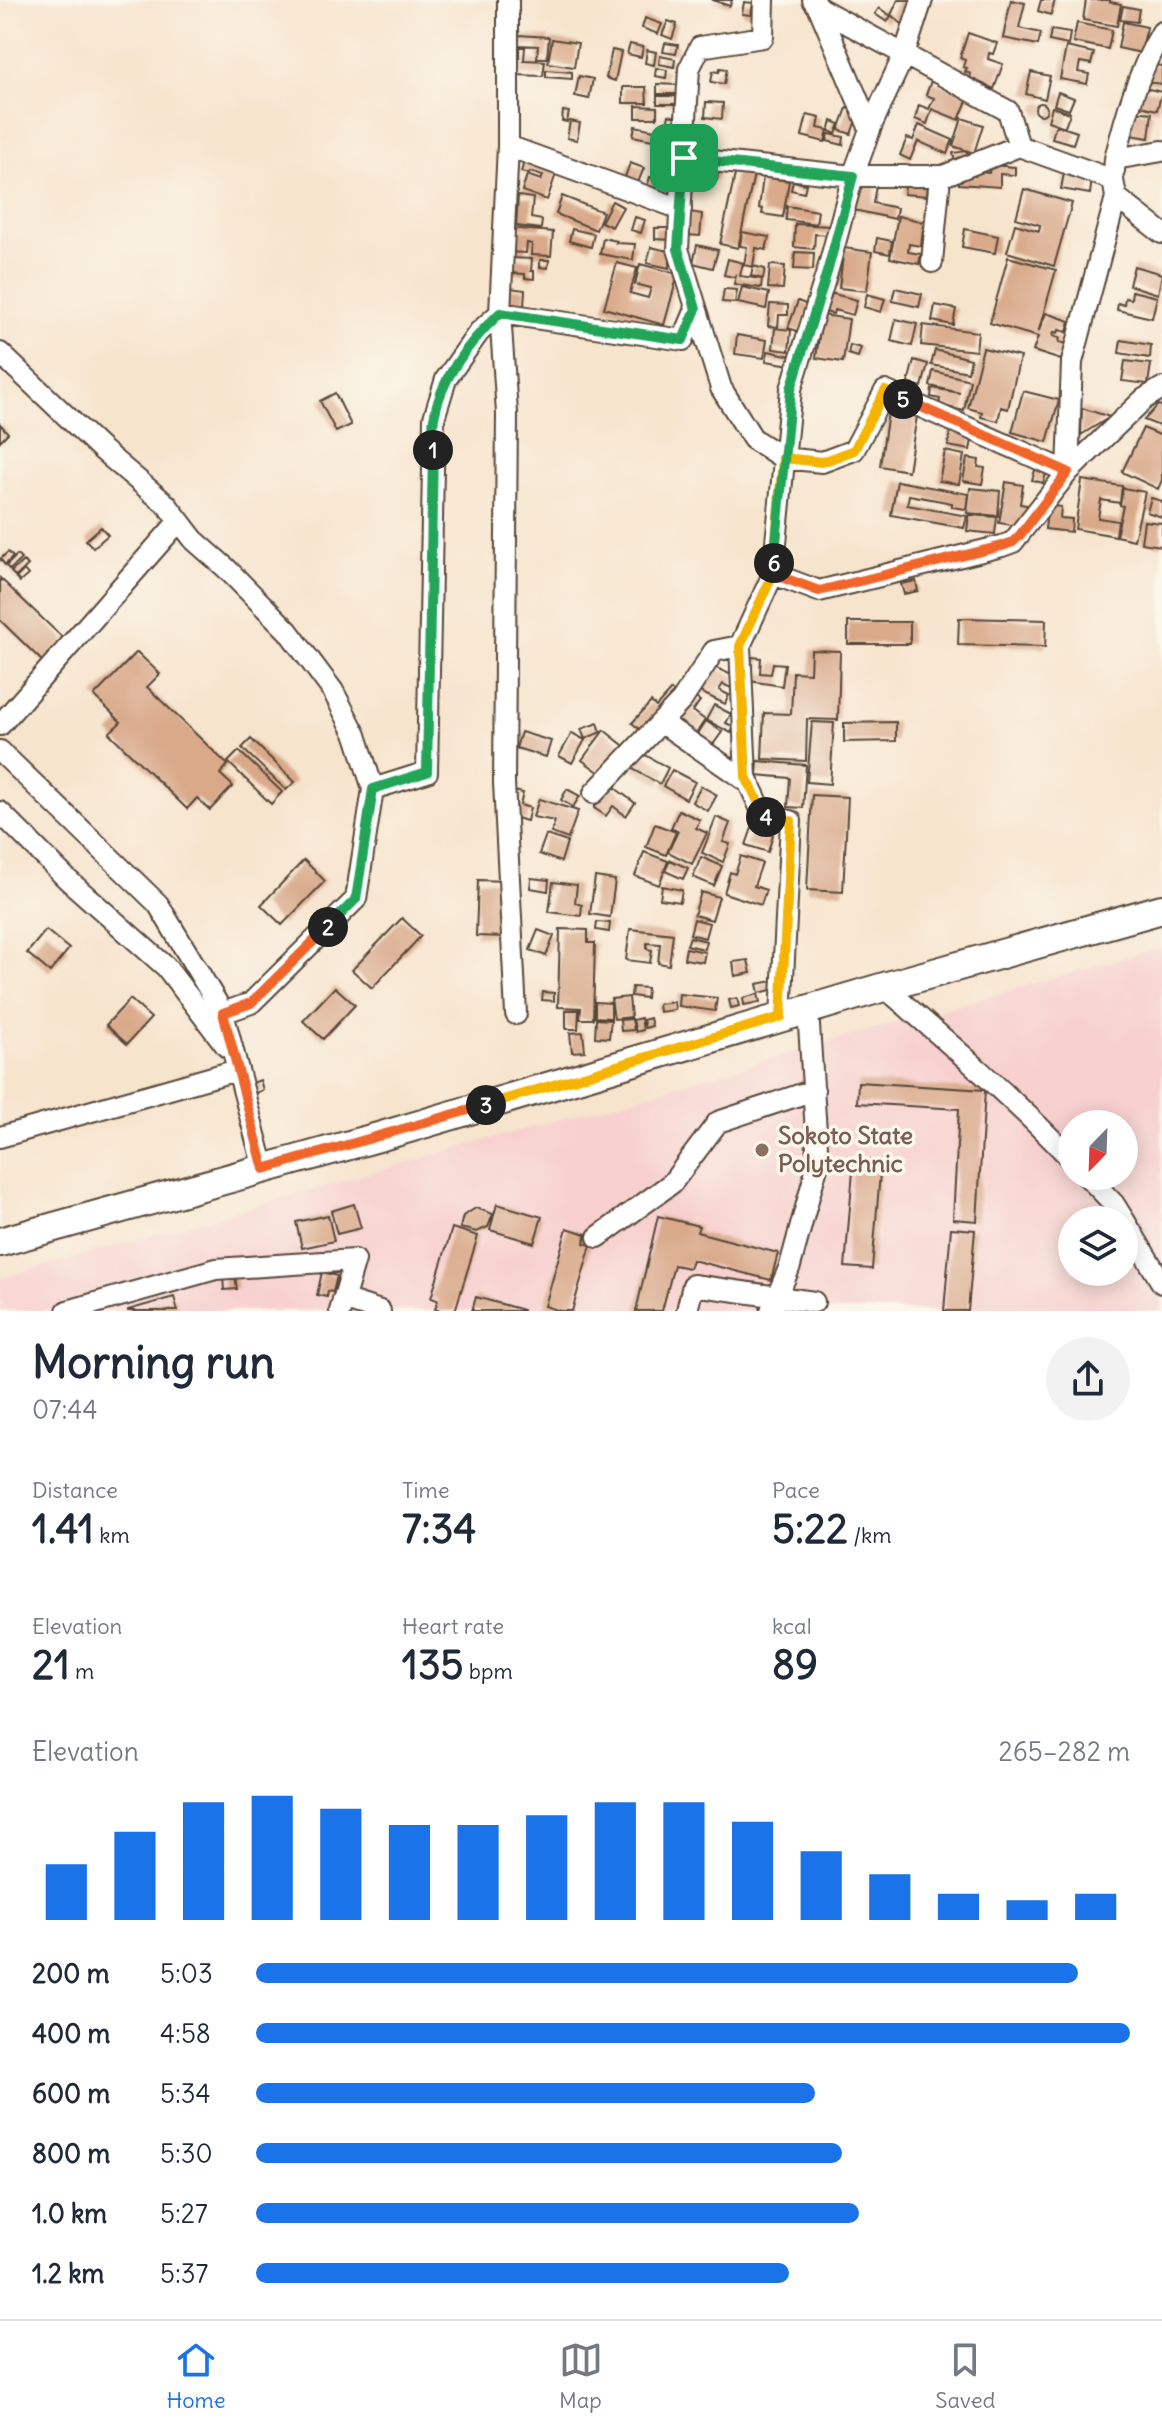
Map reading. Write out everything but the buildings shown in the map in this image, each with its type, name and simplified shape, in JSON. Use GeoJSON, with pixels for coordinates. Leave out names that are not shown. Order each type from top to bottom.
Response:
{"type":"FeatureCollection","features":[{"type":"Feature","properties":{"kind":"street"},"geometry":{"type":"LineString","coordinates":[[508,0],[508,146],[500,313],[507,413],[504,783],[516,1014]]}},
{"type":"Feature","properties":{"kind":"street"},"geometry":{"type":"LineString","coordinates":[[764,0],[763,37],[700,47],[689,69],[678,249],[721,388],[753,439],[783,458],[822,462],[854,450],[885,391],[1068,472]]}},
{"type":"Feature","properties":{"kind":"street"},"geometry":{"type":"LineString","coordinates":[[774,1304],[790,1266],[818,1163],[814,1090],[795,1013],[791,821],[764,816],[746,777],[740,646],[773,574],[791,389],[853,176],[870,129],[904,55],[922,0]]}},
{"type":"Feature","properties":{"kind":"street"},"geometry":{"type":"LineString","coordinates":[[816,4],[1008,111],[1019,146]]}},
{"type":"Feature","properties":{"kind":"street"},"geometry":{"type":"LineString","coordinates":[[816,4],[870,129]]}},
{"type":"Feature","properties":{"kind":"street"},"geometry":{"type":"LineString","coordinates":[[1068,472],[1072,362],[1115,179],[1129,103],[1150,52],[1162,32]]}},
{"type":"Feature","properties":{"kind":"street"},"geometry":{"type":"LineString","coordinates":[[508,146],[681,209]]}},
{"type":"Feature","properties":{"kind":"street"},"geometry":{"type":"LineString","coordinates":[[684,158],[853,176],[940,176],[1019,146],[1115,179],[1162,233]]}},
{"type":"Feature","properties":{"kind":"street"},"geometry":{"type":"LineString","coordinates":[[1115,179],[1162,151]]}},
{"type":"Feature","properties":{"kind":"street"},"geometry":{"type":"LineString","coordinates":[[932,262],[940,176]]}},
{"type":"Feature","properties":{"kind":"street"},"geometry":{"type":"LineString","coordinates":[[500,313],[683,340],[696,309]]}},
{"type":"Feature","properties":{"kind":"street"},"geometry":{"type":"LineString","coordinates":[[373,789],[427,772],[434,418],[446,379],[479,332],[500,313]]}},
{"type":"Feature","properties":{"kind":"street"},"geometry":{"type":"LineString","coordinates":[[0,353],[101,449],[167,505],[194,540],[288,631],[333,691],[356,735],[373,789],[356,899],[251,1003],[223,1013]]}},
{"type":"Feature","properties":{"kind":"street"},"geometry":{"type":"LineString","coordinates":[[773,574],[819,591],[1013,542],[1068,472],[1144,399],[1162,388]]}},
{"type":"Feature","properties":{"kind":"street"},"geometry":{"type":"LineString","coordinates":[[0,725],[179,521]]}},
{"type":"Feature","properties":{"kind":"street"},"geometry":{"type":"LineString","coordinates":[[594,793],[682,700],[714,651],[740,646]]}},
{"type":"Feature","properties":{"kind":"street"},"geometry":{"type":"LineString","coordinates":[[661,722],[748,782]]}},
{"type":"Feature","properties":{"kind":"street"},"geometry":{"type":"LineString","coordinates":[[0,751],[158,904],[223,1013],[264,1169]]}},
{"type":"Feature","properties":{"kind":"street"},"geometry":{"type":"LineString","coordinates":[[0,812],[67,879],[166,967],[235,1063]]}},
{"type":"Feature","properties":{"kind":"street"},"geometry":{"type":"LineString","coordinates":[[0,1242],[382,1136],[884,987],[1162,909]]}},
{"type":"Feature","properties":{"kind":"street"},"geometry":{"type":"LineString","coordinates":[[884,987],[991,1079],[1058,1145]]}},
{"type":"Feature","properties":{"kind":"street"},"geometry":{"type":"LineString","coordinates":[[0,1137],[235,1063]]}},
{"type":"Feature","properties":{"kind":"street"},"geometry":{"type":"LineString","coordinates":[[598,1237],[672,1183],[718,1122],[814,1090]]}},
{"type":"Feature","properties":{"kind":"street"},"geometry":{"type":"LineString","coordinates":[[1100,1190],[1115,1206]]}},
{"type":"Feature","properties":{"kind":"street"},"geometry":{"type":"LineString","coordinates":[[1138,1243],[1162,1283]]}},
{"type":"Feature","properties":{"kind":"street"},"geometry":{"type":"LineString","coordinates":[[69,1311],[216,1269],[355,1260],[342,1305],[380,1311]]}},
{"type":"Feature","properties":{"kind":"street"},"geometry":{"type":"LineString","coordinates":[[687,1311],[693,1285],[774,1304],[814,1302]]}},
{"type":"Feature","properties":{"kind":"shaded area","name":"Sokoto State Polytechnic"},"geometry":{"type":"Polygon","coordinates":[[[1162,947],[1162,1311],[0,1311],[0,1279],[1162,947]]]}},
{"type":"Feature","properties":{"kind":"place","name":"Sokoto State Polytechnic"},"geometry":{"type":"Point","coordinates":[762,1150]}},
{"type":"Feature","properties":{"kind":"route"},"geometry":{"type":"LineString","coordinates":[[684,158],[678,249],[696,309],[683,340],[500,313],[479,332],[446,379],[434,418],[427,772],[373,789],[356,899],[251,1003],[223,1013],[264,1169],[781,1017],[791,821],[764,816],[746,777],[740,646],[773,574],[783,458],[822,462],[854,450],[885,391],[1068,472],[1020,535],[1002,546],[819,591],[773,574],[781,486],[783,458],[791,389],[853,176],[684,158]]}}]}
